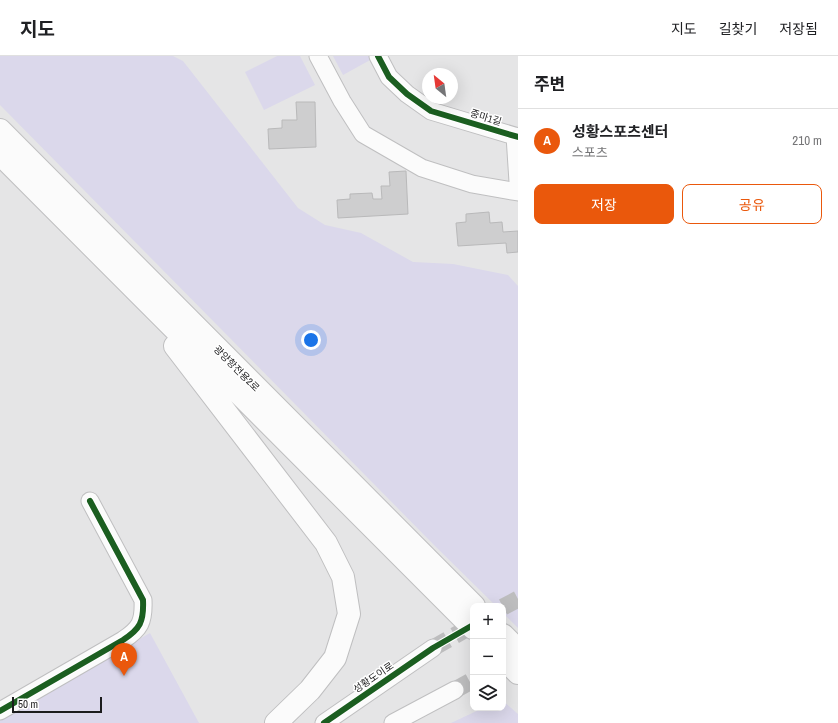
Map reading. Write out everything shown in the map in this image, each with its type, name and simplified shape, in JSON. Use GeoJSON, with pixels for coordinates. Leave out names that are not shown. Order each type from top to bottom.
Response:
{"type":"FeatureCollection","features":[{"type":"Feature","properties":{"kind":"highway","name":"광양항전용2로"},"geometry":{"type":"LineString","coordinates":[[0,130],[471,603]]}},
{"type":"Feature","properties":{"kind":"highway","name":"광양항전용2로"},"geometry":{"type":"LineString","coordinates":[[0,154],[470,625]]}},
{"type":"Feature","properties":{"kind":"highway"},"geometry":{"type":"LineString","coordinates":[[119,274],[326,543],[343,577],[349,614],[335,658],[310,690],[276,723]]}},
{"type":"Feature","properties":{"kind":"highway"},"geometry":{"type":"LineString","coordinates":[[506,638],[518,650]]}},
{"type":"Feature","properties":{"kind":"highway"},"geometry":{"type":"LineString","coordinates":[[506,661],[518,673]]}},
{"type":"Feature","properties":{"kind":"street"},"geometry":{"type":"LineString","coordinates":[[318,56],[342,101],[363,134],[422,168],[472,184],[518,192]]}},
{"type":"Feature","properties":{"kind":"street","name":"중마1길"},"geometry":{"type":"LineString","coordinates":[[378,56],[389,77],[407,94],[431,111],[516,137]]}},
{"type":"Feature","properties":{"kind":"street"},"geometry":{"type":"LineString","coordinates":[[516,137],[518,182]]}},
{"type":"Feature","properties":{"kind":"street"},"geometry":{"type":"LineString","coordinates":[[0,711],[122,640],[135,632],[139,626],[142,618],[142,600],[90,501]]}},
{"type":"Feature","properties":{"kind":"street","name":"성황도이로"},"geometry":{"type":"LineString","coordinates":[[324,723],[433,648]]}},
{"type":"Feature","properties":{"kind":"street"},"geometry":{"type":"LineString","coordinates":[[393,723],[455,690]]}},
{"type":"Feature","properties":{"kind":"shaded area"},"geometry":{"type":"Polygon","coordinates":[[[0,56],[173,56],[183,61],[298,208],[325,225],[361,233],[413,262],[453,264],[508,275],[518,286],[518,628],[506,616],[506,603],[493,603],[436,547],[0,105],[0,56]]]}},
{"type":"Feature","properties":{"kind":"shaded area"},"geometry":{"type":"Polygon","coordinates":[[[277,56],[300,56],[315,85],[264,110],[245,72],[277,56]]]}},
{"type":"Feature","properties":{"kind":"shaded area"},"geometry":{"type":"Polygon","coordinates":[[[333,56],[370,56],[372,59],[343,75],[333,56]]]}},
{"type":"Feature","properties":{"kind":"shaded area"},"geometry":{"type":"Polygon","coordinates":[[[150,633],[199,723],[0,723],[0,718],[150,633]]]}},
{"type":"Feature","properties":{"kind":"shaded area"},"geometry":{"type":"Polygon","coordinates":[[[506,704],[518,714],[518,723],[451,723],[477,711],[506,711],[506,704]]]}},
{"type":"Feature","properties":{"kind":"building"},"geometry":{"type":"Polygon","coordinates":[[[296,102],[315,102],[316,147],[269,149],[268,129],[282,128],[282,120],[297,120],[296,102]]]}},
{"type":"Feature","properties":{"kind":"building"},"geometry":{"type":"Polygon","coordinates":[[[406,171],[408,214],[338,218],[337,200],[350,199],[350,194],[372,193],[373,199],[382,199],[381,186],[390,186],[389,172],[406,171]]]}},
{"type":"Feature","properties":{"kind":"building"},"geometry":{"type":"Polygon","coordinates":[[[489,212],[490,223],[502,222],[503,232],[518,231],[518,252],[507,253],[506,243],[458,246],[456,223],[466,222],[466,214],[489,212]]]}},
{"type":"Feature","properties":{"kind":"tunnel"},"geometry":{"type":"LineString","coordinates":[[506,605],[518,599]]}},
{"type":"Feature","properties":{"kind":"tunnel"},"geometry":{"type":"LineString","coordinates":[[433,648],[470,627]]}},
{"type":"Feature","properties":{"kind":"tunnel"},"geometry":{"type":"LineString","coordinates":[[455,690],[470,682]]}},
{"type":"Feature","properties":{"kind":"cycle path"},"geometry":{"type":"LineString","coordinates":[[378,56],[389,77],[407,94],[431,111],[518,137]]}},
{"type":"Feature","properties":{"kind":"cycle path"},"geometry":{"type":"LineString","coordinates":[[0,711],[123,640],[140,624],[143,614],[143,600],[90,501]]}},
{"type":"Feature","properties":{"kind":"cycle path"},"geometry":{"type":"LineString","coordinates":[[324,723],[433,648],[470,627]]}},
{"type":"Feature","properties":{"kind":"place","name":"성황스포츠센터"},"geometry":{"type":"Point","coordinates":[124,676]}}]}
